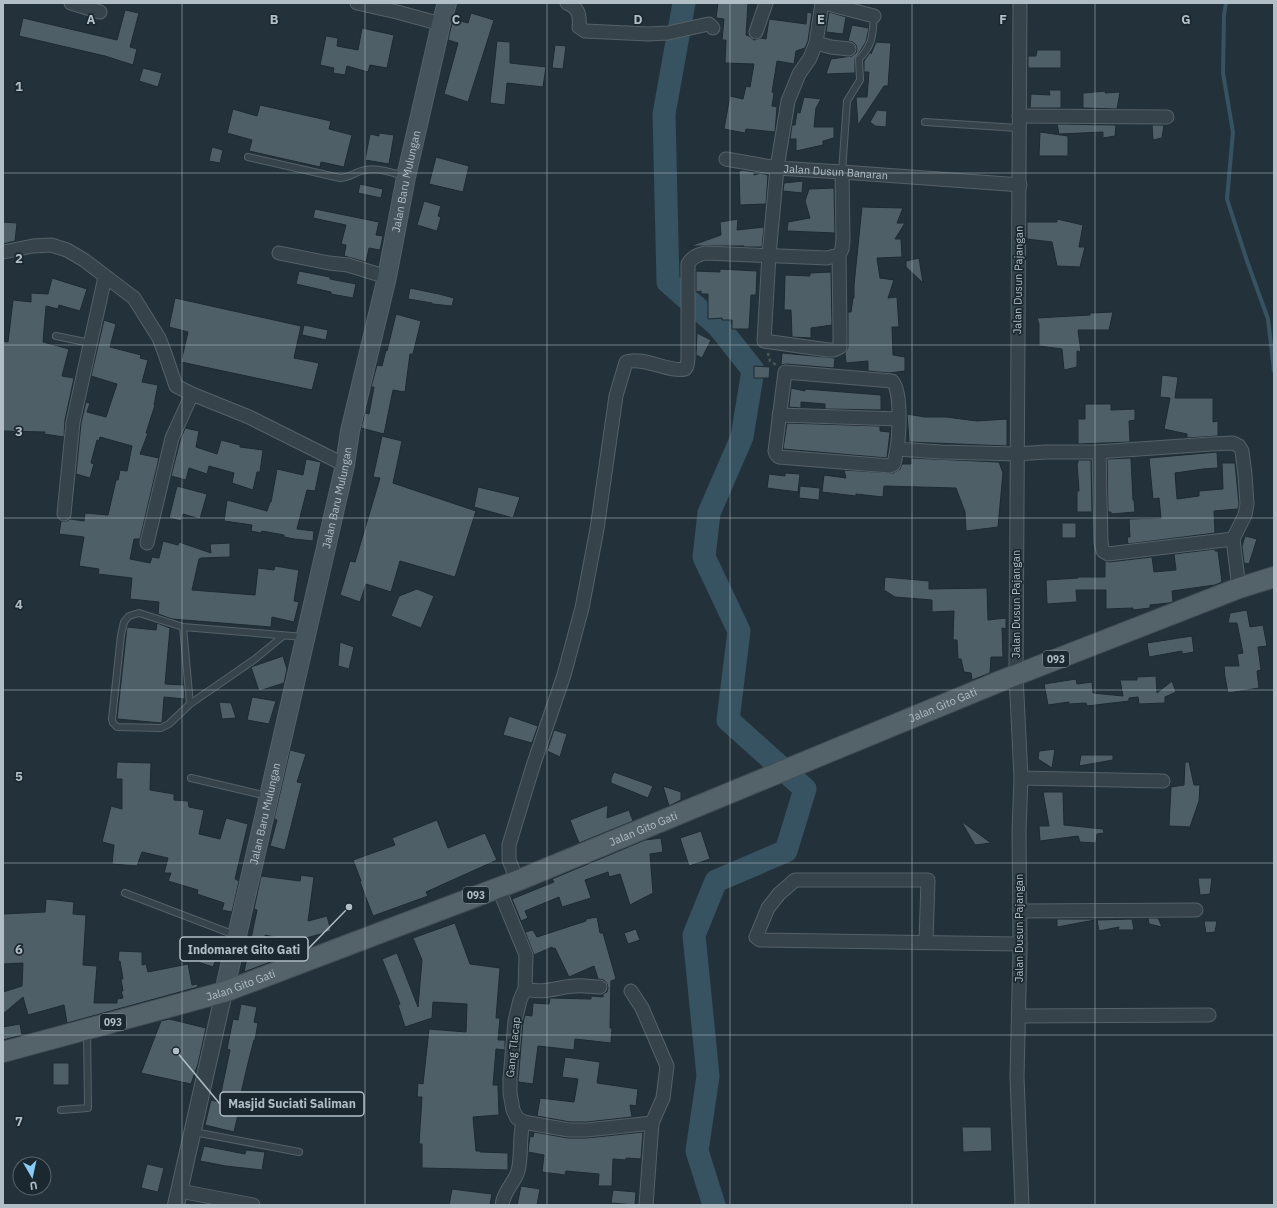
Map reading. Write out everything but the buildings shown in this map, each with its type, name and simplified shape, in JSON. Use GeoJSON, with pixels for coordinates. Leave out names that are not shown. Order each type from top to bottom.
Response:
{"type":"FeatureCollection","features":[{"type":"Feature","properties":{"kind":"main road","name":"Jalan Baru Mulungan"},"geometry":{"type":"LineString","coordinates":[[224,992],[346,465],[350,431],[387,277],[406,177],[441,24],[448,3]]}},
{"type":"Feature","properties":{"kind":"main road","name":"Jalan Gito Gati"},"geometry":{"type":"LineString","coordinates":[[3,1052],[224,992],[517,880],[1016,675],[1239,588],[1274,577]]}},
{"type":"Feature","properties":{"kind":"street"},"geometry":{"type":"LineString","coordinates":[[71,3],[100,12]]}},
{"type":"Feature","properties":{"kind":"street"},"geometry":{"type":"LineString","coordinates":[[357,3],[441,24]]}},
{"type":"Feature","properties":{"kind":"street"},"geometry":{"type":"LineString","coordinates":[[567,3],[577,9],[581,9],[579,27],[585,31],[648,34],[668,33],[709,24],[713,28]]}},
{"type":"Feature","properties":{"kind":"street"},"geometry":{"type":"LineString","coordinates":[[756,32],[766,3]]}},
{"type":"Feature","properties":{"kind":"street","name":"Jalan Dusun Banaran"},"geometry":{"type":"LineString","coordinates":[[874,16],[823,3],[816,44],[790,92],[777,168],[1020,185]]}},
{"type":"Feature","properties":{"kind":"street","name":"Jalan Dusun Pajangan"},"geometry":{"type":"LineString","coordinates":[[1020,3],[1020,185],[1016,454],[1016,675],[1021,778],[1019,831],[1020,944],[1017,1076],[1022,1205]]}},
{"type":"Feature","properties":{"kind":"street"},"geometry":{"type":"LineString","coordinates":[[816,44],[849,49]]}},
{"type":"Feature","properties":{"kind":"street"},"geometry":{"type":"LineString","coordinates":[[1019,122],[1166,117]]}},
{"type":"Feature","properties":{"kind":"street"},"geometry":{"type":"LineString","coordinates":[[726,159],[777,168],[769,256],[764,341],[828,350],[834,350],[840,347],[839,255],[842,249],[843,240],[842,172]]}},
{"type":"Feature","properties":{"kind":"street"},"geometry":{"type":"LineString","coordinates":[[3,252],[33,246],[51,245],[67,250],[84,260],[134,298],[159,338],[176,386],[249,417],[346,465]]}},
{"type":"Feature","properties":{"kind":"street"},"geometry":{"type":"LineString","coordinates":[[279,253],[348,266],[387,277]]}},
{"type":"Feature","properties":{"kind":"street"},"geometry":{"type":"LineString","coordinates":[[517,880],[510,860],[509,845],[532,766],[564,675],[582,608],[597,529],[616,396],[626,362],[631,360],[685,370],[688,359],[688,264],[697,255],[705,253],[826,258],[839,255]]}},
{"type":"Feature","properties":{"kind":"street"},"geometry":{"type":"LineString","coordinates":[[64,514],[73,422],[105,277]]}},
{"type":"Feature","properties":{"kind":"street"},"geometry":{"type":"LineString","coordinates":[[785,372],[892,381],[896,386],[899,419],[897,449],[894,464],[890,466],[779,456],[775,451],[779,415],[785,372]]}},
{"type":"Feature","properties":{"kind":"street"},"geometry":{"type":"LineString","coordinates":[[146,543],[172,438],[192,394]]}},
{"type":"Feature","properties":{"kind":"street"},"geometry":{"type":"LineString","coordinates":[[779,415],[899,419]]}},
{"type":"Feature","properties":{"kind":"street"},"geometry":{"type":"LineString","coordinates":[[897,449],[1016,454],[1046,452],[1099,452],[1233,443],[1239,446],[1242,450],[1247,504],[1245,515],[1233,539],[1239,588]]}},
{"type":"Feature","properties":{"kind":"street"},"geometry":{"type":"LineString","coordinates":[[1099,452],[1101,543],[1103,551],[1108,554],[1233,539]]}},
{"type":"Feature","properties":{"kind":"street"},"geometry":{"type":"LineString","coordinates":[[1021,778],[1163,781]]}},
{"type":"Feature","properties":{"kind":"street"},"geometry":{"type":"LineString","coordinates":[[926,942],[928,880],[795,880],[779,894],[768,908],[756,936],[760,940],[1020,944]]}},
{"type":"Feature","properties":{"kind":"street","name":"Gang Tlacap"},"geometry":{"type":"LineString","coordinates":[[498,887],[526,955],[525,989],[514,1021],[510,1079],[510,1093],[513,1110],[517,1118],[523,1122]]}},
{"type":"Feature","properties":{"kind":"street"},"geometry":{"type":"LineString","coordinates":[[1020,911],[1196,910]]}},
{"type":"Feature","properties":{"kind":"street"},"geometry":{"type":"LineString","coordinates":[[525,989],[539,992],[573,986],[600,988]]}},
{"type":"Feature","properties":{"kind":"street"},"geometry":{"type":"LineString","coordinates":[[631,990],[642,1008],[667,1066],[663,1098],[652,1123],[646,1205]]}},
{"type":"Feature","properties":{"kind":"street"},"geometry":{"type":"LineString","coordinates":[[224,992],[178,1198],[253,1205]]}},
{"type":"Feature","properties":{"kind":"street"},"geometry":{"type":"LineString","coordinates":[[1019,1016],[1209,1015]]}},
{"type":"Feature","properties":{"kind":"street"},"geometry":{"type":"LineString","coordinates":[[502,1205],[504,1195],[518,1171],[523,1122],[569,1130],[600,1129],[624,1125],[652,1123]]}},
{"type":"Feature","properties":{"kind":"lane"},"geometry":{"type":"LineString","coordinates":[[842,172],[847,101],[860,80],[859,59],[866,52],[872,42],[874,16]]}},
{"type":"Feature","properties":{"kind":"lane"},"geometry":{"type":"LineString","coordinates":[[925,122],[1019,122]]}},
{"type":"Feature","properties":{"kind":"lane"},"geometry":{"type":"LineString","coordinates":[[248,157],[340,178],[362,170],[370,169],[406,177]]}},
{"type":"Feature","properties":{"kind":"lane"},"geometry":{"type":"LineString","coordinates":[[56,336],[90,343]]}},
{"type":"Feature","properties":{"kind":"lane"},"geometry":{"type":"LineString","coordinates":[[283,636],[255,659],[190,704],[169,724],[161,728],[117,727],[113,723],[112,719],[121,635],[124,622],[129,616],[139,612],[183,627],[306,637]]}},
{"type":"Feature","properties":{"kind":"lane"},"geometry":{"type":"LineString","coordinates":[[183,627],[190,704]]}},
{"type":"Feature","properties":{"kind":"lane"},"geometry":{"type":"LineString","coordinates":[[191,778],[269,796]]}},
{"type":"Feature","properties":{"kind":"lane"},"geometry":{"type":"LineString","coordinates":[[125,893],[236,935]]}},
{"type":"Feature","properties":{"kind":"lane"},"geometry":{"type":"LineString","coordinates":[[61,1110],[88,1108],[87,1029]]}},
{"type":"Feature","properties":{"kind":"lane"},"geometry":{"type":"LineString","coordinates":[[193,1132],[298,1152]]}},
{"type":"Feature","properties":{"kind":"path"},"geometry":{"type":"LineString","coordinates":[[764,341],[770,361],[785,372]]}},
{"type":"Feature","properties":{"kind":"waterway"},"geometry":{"type":"LineString","coordinates":[[684,3],[664,114],[668,282],[719,327],[753,370],[742,437],[709,513],[704,557],[739,631],[728,720],[805,789],[786,851],[716,881],[694,935],[708,1076],[697,1151],[714,1205]]}},
{"type":"Feature","properties":{"kind":"waterway"},"geometry":{"type":"LineString","coordinates":[[1226,3],[1224,15],[1223,73],[1233,132],[1227,199],[1268,319],[1274,371]]}},
{"type":"Feature","properties":{"kind":"place","name":"Indomaret Gito Gati"},"geometry":{"type":"Point","coordinates":[349,907]}},
{"type":"Feature","properties":{"kind":"place","name":"Masjid Suciati Saliman"},"geometry":{"type":"Point","coordinates":[176,1051]}}]}
